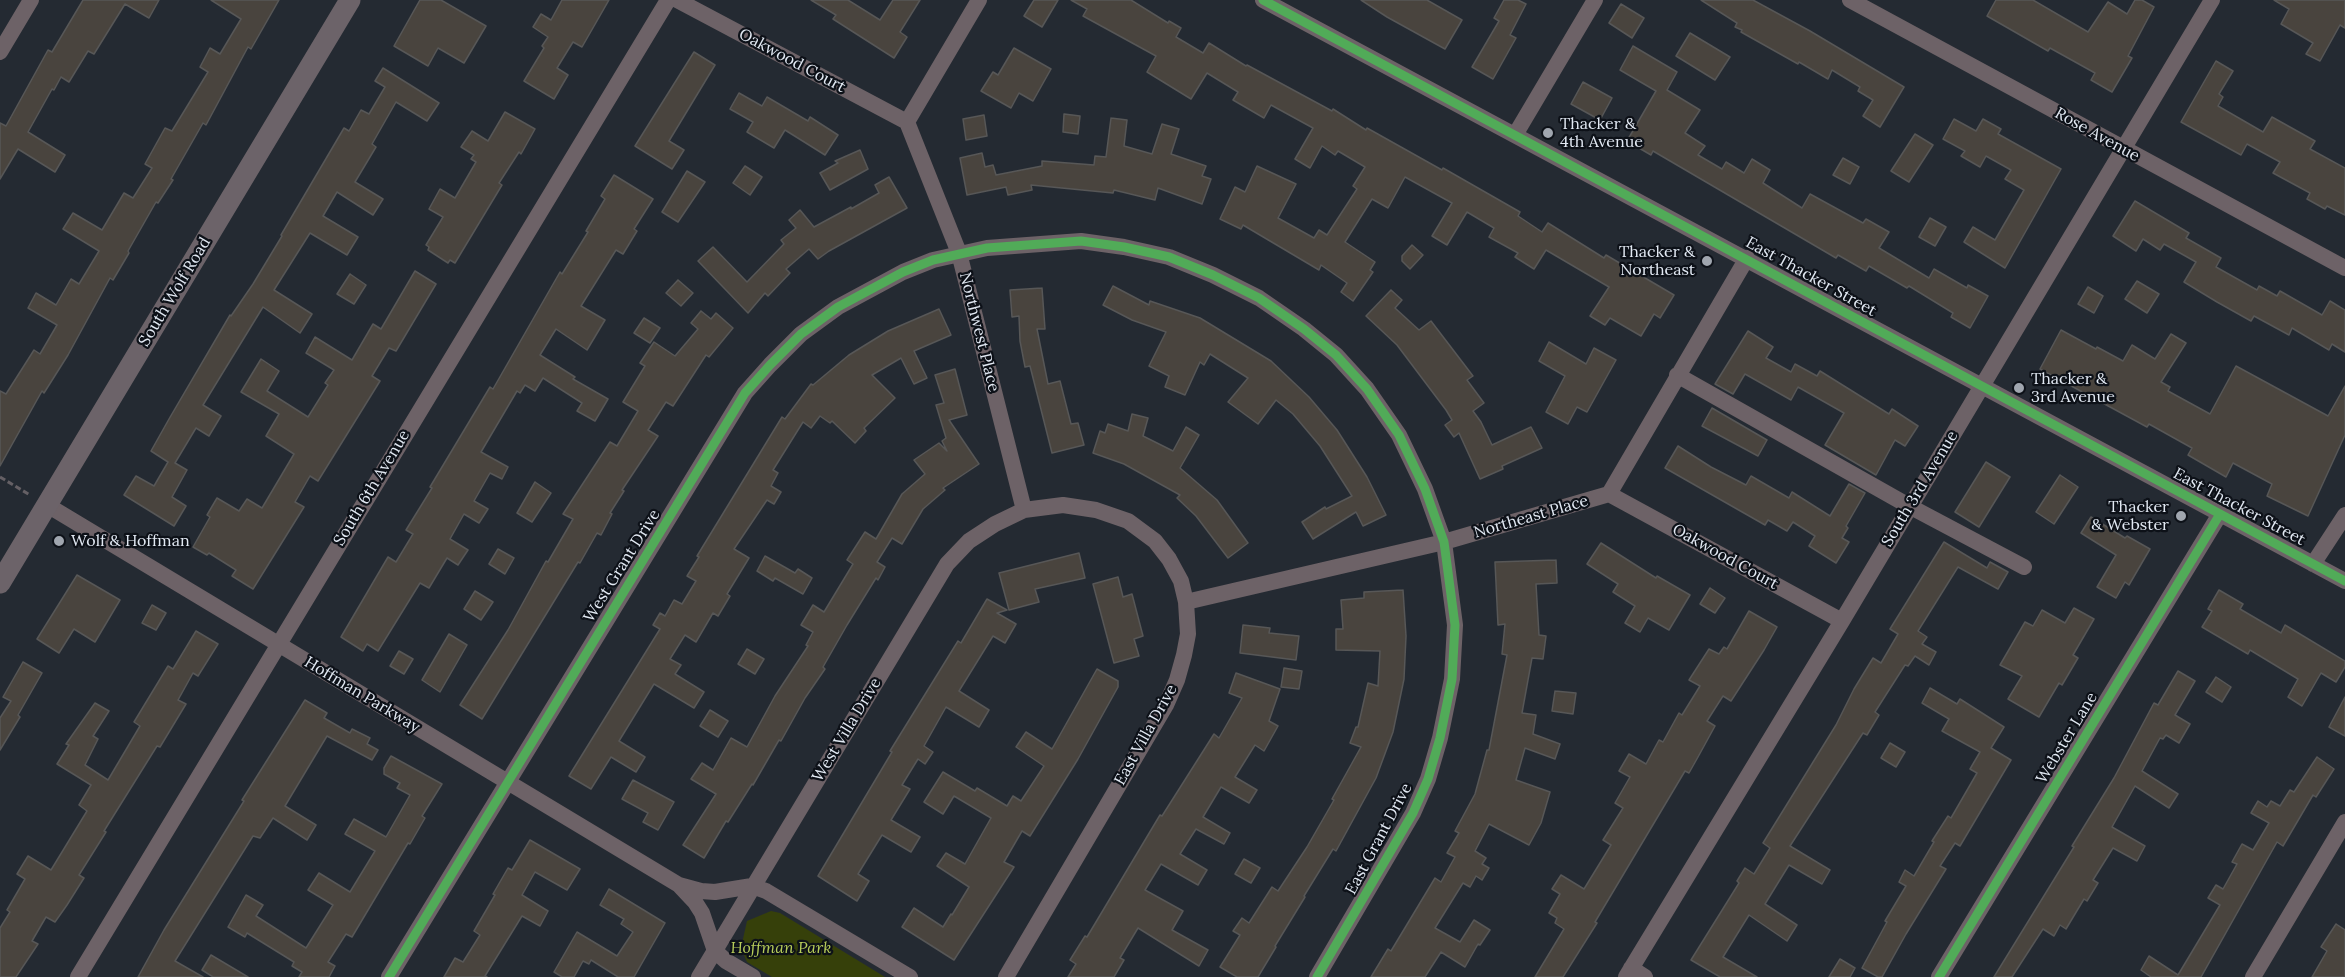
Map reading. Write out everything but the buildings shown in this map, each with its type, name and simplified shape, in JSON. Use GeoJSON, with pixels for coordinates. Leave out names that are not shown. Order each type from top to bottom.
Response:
{"type":"FeatureCollection","features":[{"type":"Feature","properties":{"kind":"main road","name":"South Wolf Road"},"geometry":{"type":"LineString","coordinates":[[0,583],[350,0]]}},
{"type":"Feature","properties":{"kind":"street"},"geometry":{"type":"LineString","coordinates":[[0,52],[31,0]]}},
{"type":"Feature","properties":{"kind":"street","name":"South 6th Avenue"},"geometry":{"type":"LineString","coordinates":[[78,977],[668,0]]}},
{"type":"Feature","properties":{"kind":"street","name":"Oakwood Court"},"geometry":{"type":"LineString","coordinates":[[677,0],[907,122]]}},
{"type":"Feature","properties":{"kind":"street","name":"East Thacker Street"},"geometry":{"type":"LineString","coordinates":[[1263,0],[1282,4],[1515,135],[2345,581]]}},
{"type":"Feature","properties":{"kind":"street"},"geometry":{"type":"LineString","coordinates":[[1515,135],[1595,0]]}},
{"type":"Feature","properties":{"kind":"street","name":"Rose Avenue"},"geometry":{"type":"LineString","coordinates":[[1850,0],[2345,268]]}},
{"type":"Feature","properties":{"kind":"street","name":"South 3rd Avenue"},"geometry":{"type":"LineString","coordinates":[[1634,974],[1909,506],[2212,0]]}},
{"type":"Feature","properties":{"kind":"street"},"geometry":{"type":"LineString","coordinates":[[907,122],[974,2]]}},
{"type":"Feature","properties":{"kind":"street","name":"Northwest Place"},"geometry":{"type":"LineString","coordinates":[[907,122],[959,253],[1024,510]]}},
{"type":"Feature","properties":{"kind":"street","name":"East Grant Drive"},"geometry":{"type":"LineString","coordinates":[[959,253],[1019,244],[1081,240],[1168,257],[1214,275],[1259,298],[1304,329],[1336,355],[1367,389],[1399,435],[1425,489],[1444,542],[1455,625],[1452,679],[1428,779],[1413,813],[1317,977]]}},
{"type":"Feature","properties":{"kind":"street","name":"West Grant Drive"},"geometry":{"type":"LineString","coordinates":[[389,977],[506,782],[746,393],[801,334],[838,307],[903,272],[959,253]]}},
{"type":"Feature","properties":{"kind":"street","name":"Northeast Place"},"geometry":{"type":"LineString","coordinates":[[1186,602],[1444,542],[1609,494],[1747,258]]}},
{"type":"Feature","properties":{"kind":"street"},"geometry":{"type":"LineString","coordinates":[[1677,375],[1909,506],[2024,567]]}},
{"type":"Feature","properties":{"kind":"street","name":"Oakwood Court"},"geometry":{"type":"LineString","coordinates":[[1609,494],[1842,621]]}},
{"type":"Feature","properties":{"kind":"street","name":"Hoffman Parkway"},"geometry":{"type":"LineString","coordinates":[[47,505],[679,885],[715,892],[752,886]]}},
{"type":"Feature","properties":{"kind":"street","name":"East Villa Drive"},"geometry":{"type":"LineString","coordinates":[[1006,977],[1166,705],[1177,680],[1188,634],[1186,602],[1181,581],[1169,559],[1155,541],[1128,521],[1096,510],[1063,505],[1024,510]]}},
{"type":"Feature","properties":{"kind":"street","name":"West Villa Drive"},"geometry":{"type":"LineString","coordinates":[[699,977],[947,564],[969,541],[994,524],[1024,510]]}},
{"type":"Feature","properties":{"kind":"street","name":"Webster Lane"},"geometry":{"type":"LineString","coordinates":[[1939,977],[2220,514]]}},
{"type":"Feature","properties":{"kind":"street"},"geometry":{"type":"LineString","coordinates":[[2313,564],[2345,515]]}},
{"type":"Feature","properties":{"kind":"street"},"geometry":{"type":"LineString","coordinates":[[2253,977],[2345,822]]}},
{"type":"Feature","properties":{"kind":"street","name":"Hoffman Parkway"},"geometry":{"type":"LineString","coordinates":[[679,885],[702,913],[715,951]]}},
{"type":"Feature","properties":{"kind":"street"},"geometry":{"type":"LineString","coordinates":[[752,886],[783,901],[910,977]]}},
{"type":"Feature","properties":{"kind":"street"},"geometry":{"type":"LineString","coordinates":[[715,951],[726,961],[753,977]]}},
{"type":"Feature","properties":{"kind":"path"},"geometry":{"type":"LineString","coordinates":[[0,477],[47,505]]}},
{"type":"Feature","properties":{"kind":"green space","name":"Hoffman Park"},"geometry":{"type":"Polygon","coordinates":[[[771,911],[780,913],[885,977],[772,977],[747,962],[741,948],[747,921],[771,911]]]}},
{"type":"Feature","properties":{"kind":"cycle path"},"geometry":{"type":"LineString","coordinates":[[1263,0],[2345,581]]}},
{"type":"Feature","properties":{"kind":"cycle path"},"geometry":{"type":"LineString","coordinates":[[389,977],[745,393],[770,365],[801,334],[838,307],[903,272],[933,260],[987,248],[1081,241],[1169,257],[1213,275],[1259,298],[1304,329],[1336,355],[1367,389],[1399,435],[1425,489],[1444,542],[1455,625],[1452,679],[1440,738],[1428,779],[1413,813],[1317,977]]}},
{"type":"Feature","properties":{"kind":"cycle path"},"geometry":{"type":"LineString","coordinates":[[1939,977],[2220,514]]}},
{"type":"Feature","properties":{"kind":"place","name":"Thacker & 4th Avenue"},"geometry":{"type":"Point","coordinates":[1548,133]}},
{"type":"Feature","properties":{"kind":"place","name":"Thacker & Northeast"},"geometry":{"type":"Point","coordinates":[1707,261]}},
{"type":"Feature","properties":{"kind":"place","name":"Thacker & 3rd Avenue"},"geometry":{"type":"Point","coordinates":[2019,388]}},
{"type":"Feature","properties":{"kind":"place","name":"Thacker & Webster"},"geometry":{"type":"Point","coordinates":[2181,516]}},
{"type":"Feature","properties":{"kind":"place","name":"Wolf & Hoffman"},"geometry":{"type":"Point","coordinates":[59,541]}}]}
